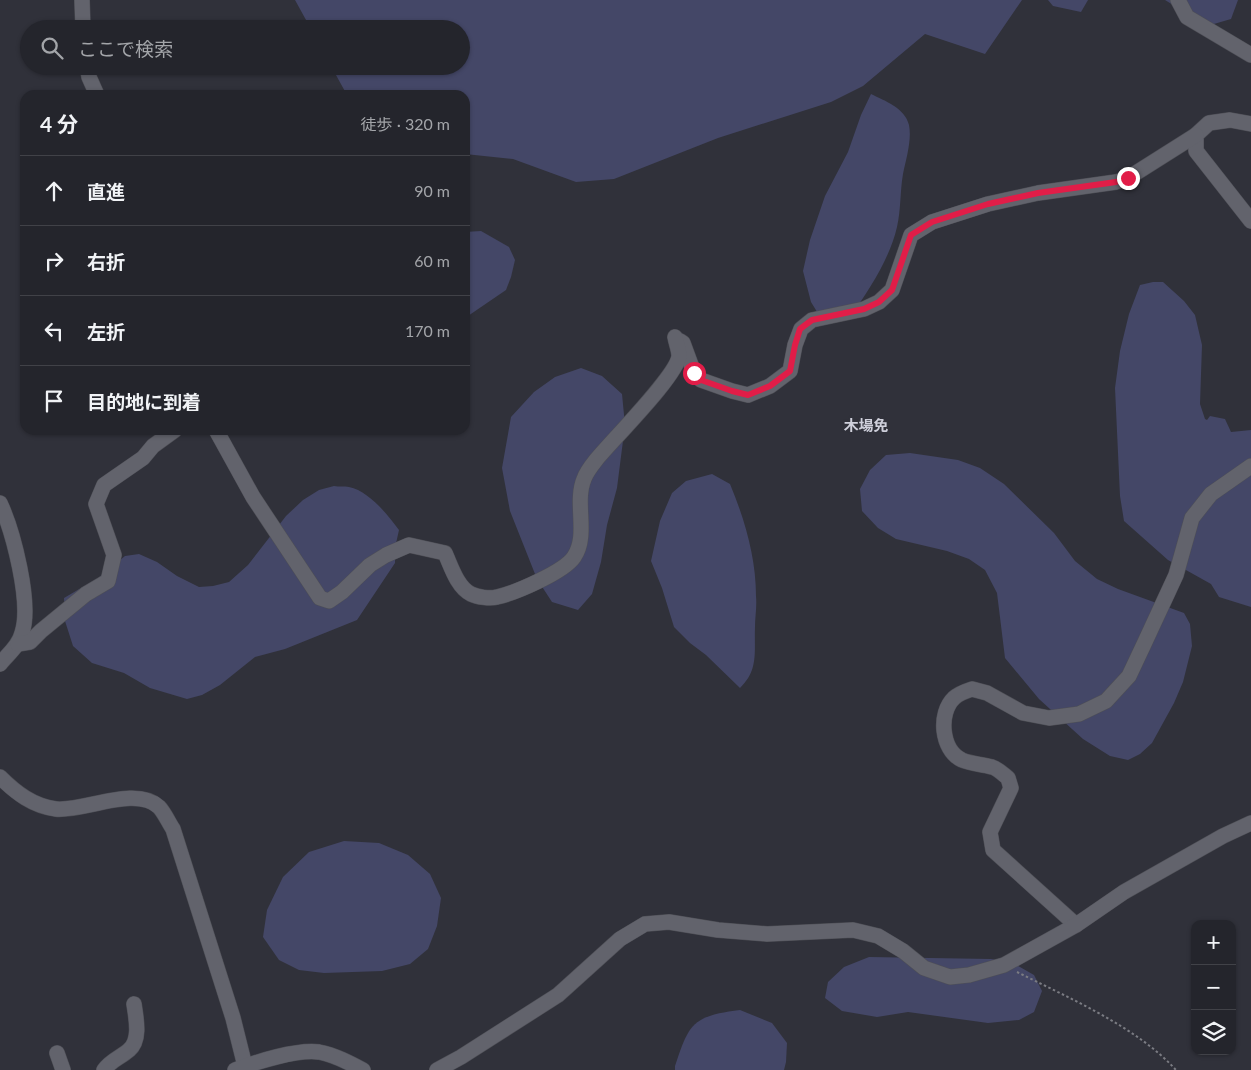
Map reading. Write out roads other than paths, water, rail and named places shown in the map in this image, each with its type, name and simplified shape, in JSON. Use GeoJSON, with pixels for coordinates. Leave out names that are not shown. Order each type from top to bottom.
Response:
{"type":"FeatureCollection","features":[{"type":"Feature","properties":{"kind":"street"},"geometry":{"type":"LineString","coordinates":[[82,0],[83,20]]}},
{"type":"Feature","properties":{"kind":"street"},"geometry":{"type":"LineString","coordinates":[[1178,0],[1187,17],[1251,55]]}},
{"type":"Feature","properties":{"kind":"street"},"geometry":{"type":"LineString","coordinates":[[89,75],[95,90]]}},
{"type":"Feature","properties":{"kind":"street"},"geometry":{"type":"LineString","coordinates":[[219,435],[253,497],[320,598],[329,601],[342,592],[370,565],[386,555],[409,545],[445,552],[456,577],[471,594],[495,598],[518,590],[561,570],[574,557],[580,539],[580,499],[584,479],[596,460],[662,385],[676,364],[679,356],[675,337],[683,343],[694,373],[701,380],[748,395],[770,386],[790,371],[800,329],[812,320],[864,309],[879,302],[892,290],[911,235],[932,222],[996,202],[1038,193],[1116,182],[1128,178],[1196,135],[1209,123],[1230,120],[1251,124]]}},
{"type":"Feature","properties":{"kind":"street"},"geometry":{"type":"LineString","coordinates":[[1196,135],[1196,150],[1251,221]]}},
{"type":"Feature","properties":{"kind":"street"},"geometry":{"type":"LineString","coordinates":[[0,664],[8,652],[18,644],[30,642],[86,594],[108,581],[114,555],[96,504],[104,485],[143,458],[153,446],[168,435]]}},
{"type":"Feature","properties":{"kind":"street"},"geometry":{"type":"LineString","coordinates":[[1076,926],[993,850],[990,832],[1011,788],[1008,778],[994,768],[961,759],[951,751],[946,740],[944,724],[947,708],[955,697],[972,689],[987,693],[1023,713],[1049,718],[1079,714],[1106,701],[1129,676],[1145,642],[1176,575],[1192,518],[1211,494],[1251,466]]}},
{"type":"Feature","properties":{"kind":"street"},"geometry":{"type":"LineString","coordinates":[[0,503],[8,520],[23,588],[25,618],[18,644]]}},
{"type":"Feature","properties":{"kind":"street"},"geometry":{"type":"LineString","coordinates":[[0,777],[17,794],[39,805],[58,809],[129,798],[143,799],[158,806],[173,829],[233,1018],[240,1068],[292,1054],[319,1052],[363,1070]]}},
{"type":"Feature","properties":{"kind":"street"},"geometry":{"type":"LineString","coordinates":[[437,1070],[461,1057],[558,995],[620,939],[645,924],[669,922],[718,930],[767,934],[852,930],[878,936],[903,951],[924,968],[950,977],[969,975],[1004,965],[1076,926],[1124,892],[1223,836],[1251,823]]}},
{"type":"Feature","properties":{"kind":"street"},"geometry":{"type":"LineString","coordinates":[[104,1070],[110,1062],[131,1049],[138,1030],[134,1004]]}},
{"type":"Feature","properties":{"kind":"street"},"geometry":{"type":"LineString","coordinates":[[57,1053],[63,1070]]}},
{"type":"Feature","properties":{"kind":"district","name":"木場免"},"geometry":{"type":"Point","coordinates":[866,426]}}]}
